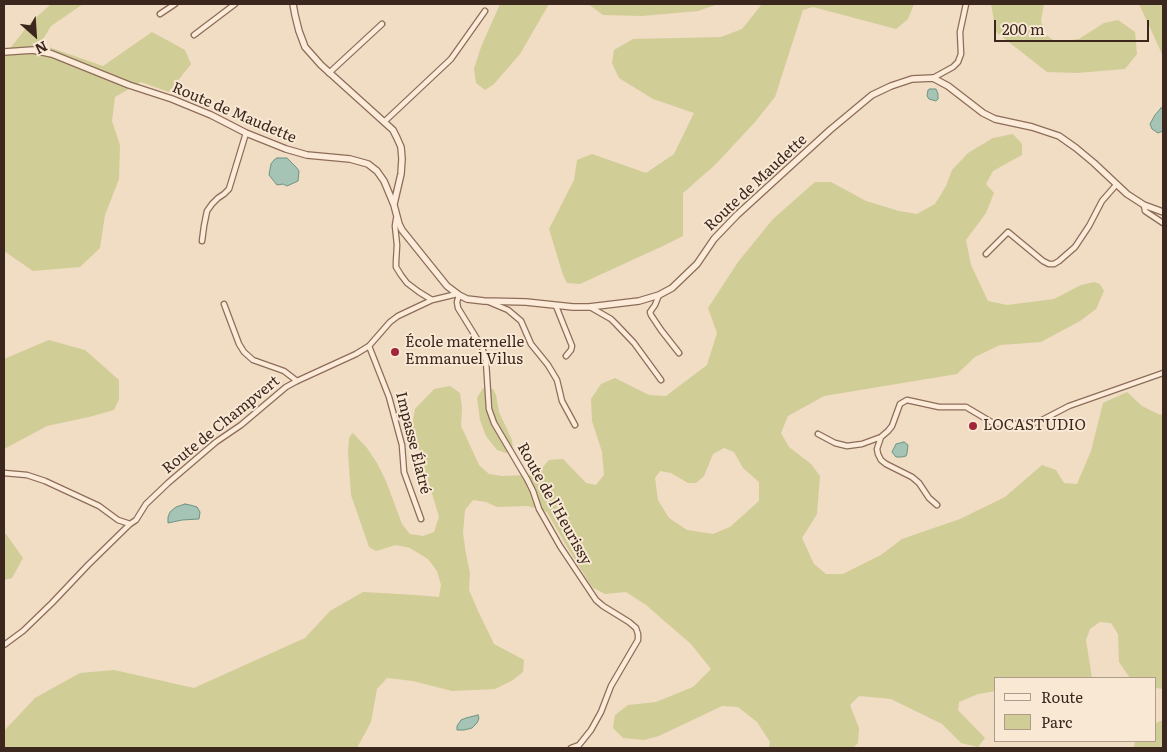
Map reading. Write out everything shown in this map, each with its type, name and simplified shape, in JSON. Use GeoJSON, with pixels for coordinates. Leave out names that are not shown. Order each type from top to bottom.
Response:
{"type":"FeatureCollection","features":[{"type":"Feature","properties":{"kind":"street"},"geometry":{"type":"LineString","coordinates":[[160,14],[175,4]]}},
{"type":"Feature","properties":{"kind":"street"},"geometry":{"type":"LineString","coordinates":[[194,35],[235,4]]}},
{"type":"Feature","properties":{"kind":"street"},"geometry":{"type":"LineString","coordinates":[[293,4],[298,32],[306,47],[320,65],[393,130],[401,147],[402,159],[401,174],[394,205]]}},
{"type":"Feature","properties":{"kind":"street"},"geometry":{"type":"LineString","coordinates":[[933,78],[953,67],[958,62],[961,54],[960,32],[966,4]]}},
{"type":"Feature","properties":{"kind":"street"},"geometry":{"type":"LineString","coordinates":[[384,122],[451,59],[485,11]]}},
{"type":"Feature","properties":{"kind":"street"},"geometry":{"type":"LineString","coordinates":[[329,73],[382,24]]}},
{"type":"Feature","properties":{"kind":"street","name":"Route de Maudette"},"geometry":{"type":"LineString","coordinates":[[4,52],[33,50],[52,54],[129,85],[172,99],[286,149],[307,155],[368,164],[374,168],[387,188],[402,230],[447,286],[458,295],[488,301],[589,307],[639,301],[659,296],[672,288],[697,264],[714,239],[737,215],[830,130],[872,95],[912,79],[933,78]]}},
{"type":"Feature","properties":{"kind":"street"},"geometry":{"type":"LineString","coordinates":[[933,78],[948,86],[983,113],[994,119],[1032,127],[1059,136],[1094,163],[1128,194],[1144,205],[1163,212]]}},
{"type":"Feature","properties":{"kind":"street"},"geometry":{"type":"LineString","coordinates":[[202,241],[208,211],[212,204],[229,189],[246,133]]}},
{"type":"Feature","properties":{"kind":"street"},"geometry":{"type":"LineString","coordinates":[[986,254],[1008,232],[1043,261],[1054,264],[1074,247],[1089,226],[1102,201],[1116,185]]}},
{"type":"Feature","properties":{"kind":"street"},"geometry":{"type":"LineString","coordinates":[[1144,205],[1145,211],[1163,223]]}},
{"type":"Feature","properties":{"kind":"street"},"geometry":{"type":"LineString","coordinates":[[396,217],[396,267],[407,283],[432,300]]}},
{"type":"Feature","properties":{"kind":"street","name":"Route de Champvert"},"geometry":{"type":"LineString","coordinates":[[4,645],[23,631],[52,604],[88,565],[136,520],[155,494],[216,442],[241,425],[286,387],[369,346],[390,322],[398,316],[432,300],[458,295]]}},
{"type":"Feature","properties":{"kind":"street","name":"Route de l'Heurissy"},"geometry":{"type":"LineString","coordinates":[[458,295],[458,308],[482,347],[486,361],[489,409],[494,423],[527,479],[539,509],[560,546],[596,600],[629,622],[636,628],[638,634],[636,645],[611,686],[601,712],[591,730],[579,745],[571,748]]}},
{"type":"Feature","properties":{"kind":"street"},"geometry":{"type":"LineString","coordinates":[[659,296],[650,312],[651,315],[679,353]]}},
{"type":"Feature","properties":{"kind":"street"},"geometry":{"type":"LineString","coordinates":[[488,301],[508,310],[521,321],[531,344],[548,365],[556,380],[562,401],[574,424]]}},
{"type":"Feature","properties":{"kind":"street"},"geometry":{"type":"LineString","coordinates":[[224,304],[238,344],[244,352],[253,360],[284,371],[297,381]]}},
{"type":"Feature","properties":{"kind":"street"},"geometry":{"type":"LineString","coordinates":[[556,306],[572,346],[572,350],[566,356]]}},
{"type":"Feature","properties":{"kind":"street"},"geometry":{"type":"LineString","coordinates":[[589,307],[611,319],[634,342],[661,380]]}},
{"type":"Feature","properties":{"kind":"street","name":"Impasse Élatré"},"geometry":{"type":"LineString","coordinates":[[369,346],[390,397],[402,445],[404,472],[420,519]]}},
{"type":"Feature","properties":{"kind":"street"},"geometry":{"type":"LineString","coordinates":[[818,434],[835,443],[846,446],[862,444],[880,437],[888,431],[892,426],[900,404],[907,400],[939,407],[966,407],[993,423],[1030,424],[1078,403],[1163,373]]}},
{"type":"Feature","properties":{"kind":"street"},"geometry":{"type":"LineString","coordinates":[[880,437],[877,449],[881,460],[919,483],[929,498],[937,504]]}},
{"type":"Feature","properties":{"kind":"street"},"geometry":{"type":"LineString","coordinates":[[4,473],[27,476],[44,481],[99,506],[118,520],[130,524]]}},
{"type":"Feature","properties":{"kind":"green space"},"geometry":{"type":"Polygon","coordinates":[[[51,4],[83,4],[51,26],[40,44],[103,66],[152,32],[185,50],[191,64],[169,92],[141,82],[115,97],[112,121],[120,145],[119,179],[105,215],[100,248],[80,267],[33,271],[4,251],[4,56],[30,23],[51,4]]]}},
{"type":"Feature","properties":{"kind":"green space"},"geometry":{"type":"Polygon","coordinates":[[[500,4],[549,4],[520,54],[494,84],[485,90],[476,83],[474,69],[481,47],[500,4]]]}},
{"type":"Feature","properties":{"kind":"green space"},"geometry":{"type":"Polygon","coordinates":[[[588,4],[718,4],[698,11],[642,16],[603,15],[588,4]]]}},
{"type":"Feature","properties":{"kind":"green space"},"geometry":{"type":"Polygon","coordinates":[[[762,4],[914,4],[908,19],[896,29],[813,7],[803,10],[775,97],[755,122],[716,164],[683,193],[683,236],[580,284],[567,283],[549,229],[574,180],[577,160],[592,154],[646,173],[674,154],[694,113],[653,99],[619,78],[612,63],[614,50],[633,39],[721,37],[742,29],[762,4]]]}},
{"type":"Feature","properties":{"kind":"green space"},"geometry":{"type":"Polygon","coordinates":[[[991,4],[1044,4],[1041,21],[1046,35],[1056,42],[1079,39],[1104,23],[1118,20],[1135,32],[1137,54],[1125,69],[1077,73],[1047,72],[996,32],[991,4]]]}},
{"type":"Feature","properties":{"kind":"green space"},"geometry":{"type":"Polygon","coordinates":[[[1139,4],[1163,4],[1163,56],[1139,4]]]}},
{"type":"Feature","properties":{"kind":"green space"},"geometry":{"type":"Polygon","coordinates":[[[1013,134],[1022,144],[1022,155],[993,171],[986,184],[994,193],[986,213],[966,240],[971,265],[988,301],[1007,305],[1054,299],[1081,285],[1094,282],[1100,284],[1104,291],[1096,309],[1080,321],[1041,342],[1000,345],[975,357],[957,374],[824,396],[788,416],[781,433],[789,447],[811,464],[820,476],[817,514],[802,538],[814,564],[826,574],[843,574],[881,555],[902,539],[960,519],[1005,497],[1042,465],[1056,470],[1064,483],[1077,484],[1091,451],[1103,403],[1127,392],[1142,406],[1163,415],[1163,689],[1157,688],[1157,677],[1129,677],[1119,662],[1118,634],[1111,623],[1100,622],[1090,629],[1086,640],[1092,677],[994,677],[994,691],[978,694],[959,702],[958,710],[985,738],[978,747],[961,743],[942,724],[891,699],[859,696],[850,705],[859,728],[858,743],[853,748],[769,748],[770,742],[757,722],[738,707],[722,706],[659,736],[644,740],[623,738],[613,728],[615,715],[628,705],[656,702],[693,687],[711,669],[691,644],[646,605],[626,592],[605,594],[592,587],[547,512],[528,506],[497,507],[486,502],[473,500],[465,510],[463,533],[470,573],[469,590],[494,644],[524,660],[523,672],[513,680],[495,689],[452,691],[413,681],[387,678],[377,689],[371,722],[357,748],[4,748],[4,731],[35,698],[80,673],[114,670],[194,688],[305,638],[330,611],[363,592],[439,597],[441,585],[437,571],[428,559],[410,548],[396,545],[376,551],[369,547],[351,495],[348,453],[349,438],[353,433],[367,448],[377,463],[386,481],[402,524],[410,534],[423,536],[434,532],[439,517],[412,426],[415,409],[434,389],[450,386],[460,393],[462,408],[461,426],[479,465],[489,474],[535,476],[549,460],[563,459],[586,483],[596,485],[604,475],[602,452],[592,421],[591,399],[601,384],[615,378],[649,395],[666,396],[707,365],[717,333],[708,308],[738,262],[773,219],[815,182],[831,182],[866,201],[899,211],[917,214],[935,204],[946,186],[952,170],[968,153],[993,138],[1013,134]],[[724,448],[713,454],[704,476],[696,483],[688,483],[671,473],[660,471],[655,478],[658,500],[669,518],[687,530],[713,534],[730,527],[759,501],[759,482],[743,468],[734,452],[724,448]]]}},
{"type":"Feature","properties":{"kind":"green space"},"geometry":{"type":"Polygon","coordinates":[[[49,340],[85,350],[119,380],[119,399],[114,410],[47,426],[4,449],[4,359],[49,340]]]}},
{"type":"Feature","properties":{"kind":"green space"},"geometry":{"type":"Polygon","coordinates":[[[483,388],[493,389],[499,412],[512,440],[513,449],[506,453],[497,450],[486,436],[480,420],[477,398],[483,388]]]}},
{"type":"Feature","properties":{"kind":"green space"},"geometry":{"type":"Polygon","coordinates":[[[4,533],[23,558],[12,578],[4,580],[4,533]]]}},
{"type":"Feature","properties":{"kind":"green space"},"geometry":{"type":"Polygon","coordinates":[[[1163,720],[1163,748],[1134,748],[1135,742],[1157,742],[1157,723],[1163,720]]]}},
{"type":"Feature","properties":{"kind":"shaded area"},"geometry":{"type":"Polygon","coordinates":[[[930,89],[936,89],[938,99],[936,101],[929,99],[927,96],[930,89]]]}},
{"type":"Feature","properties":{"kind":"shaded area"},"geometry":{"type":"Polygon","coordinates":[[[1161,108],[1163,108],[1163,131],[1158,133],[1152,129],[1150,124],[1161,108]]]}},
{"type":"Feature","properties":{"kind":"shaded area"},"geometry":{"type":"Polygon","coordinates":[[[277,158],[287,158],[296,167],[299,171],[298,181],[287,186],[283,184],[277,185],[269,175],[271,164],[277,158]]]}},
{"type":"Feature","properties":{"kind":"shaded area"},"geometry":{"type":"Polygon","coordinates":[[[904,442],[908,445],[906,456],[896,457],[892,452],[896,444],[904,442]]]}},
{"type":"Feature","properties":{"kind":"shaded area"},"geometry":{"type":"Polygon","coordinates":[[[185,504],[197,507],[200,512],[199,519],[168,523],[170,512],[176,507],[185,504]]]}},
{"type":"Feature","properties":{"kind":"shaded area"},"geometry":{"type":"Polygon","coordinates":[[[478,715],[477,723],[472,728],[457,730],[461,720],[478,715]]]}},
{"type":"Feature","properties":{"kind":"place","name":"École maternelle Emmanuel Vilus"},"geometry":{"type":"Point","coordinates":[395,352]}},
{"type":"Feature","properties":{"kind":"place","name":"LOCASTUDIO"},"geometry":{"type":"Point","coordinates":[973,426]}}]}
